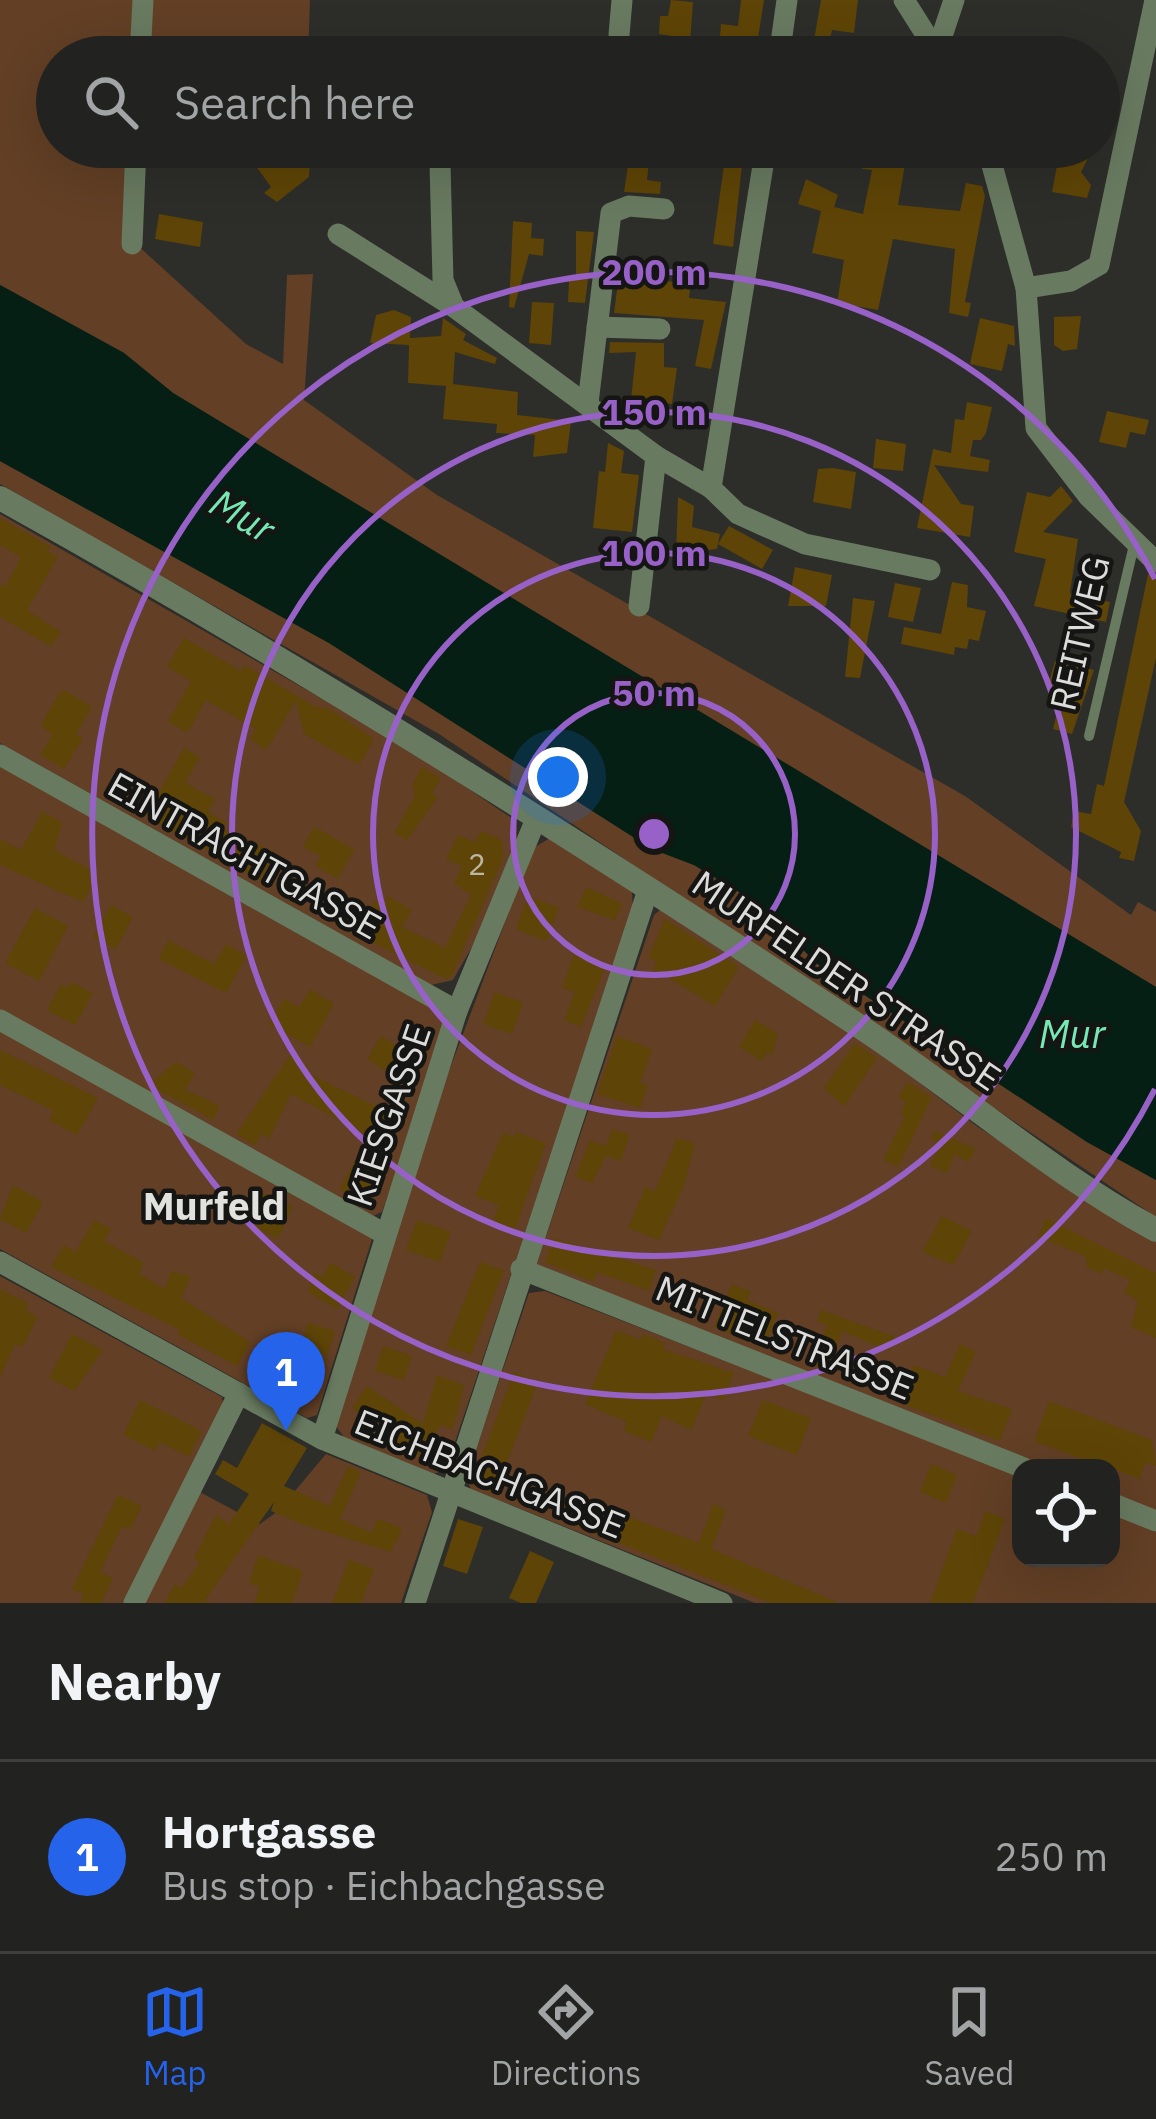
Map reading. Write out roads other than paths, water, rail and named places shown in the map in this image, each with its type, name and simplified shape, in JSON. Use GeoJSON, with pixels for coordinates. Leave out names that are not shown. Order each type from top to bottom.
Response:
{"type":"FeatureCollection","features":[{"type":"Feature","properties":{"kind":"street"},"geometry":{"type":"LineString","coordinates":[[141,36],[143,0]]}},
{"type":"Feature","properties":{"kind":"street"},"geometry":{"type":"LineString","coordinates":[[619,35],[622,0]]}},
{"type":"Feature","properties":{"kind":"street"},"geometry":{"type":"LineString","coordinates":[[782,36],[787,0]]}},
{"type":"Feature","properties":{"kind":"street"},"geometry":{"type":"LineString","coordinates":[[904,0],[927,36]]}},
{"type":"Feature","properties":{"kind":"street"},"geometry":{"type":"LineString","coordinates":[[943,36],[954,0]]}},
{"type":"Feature","properties":{"kind":"street"},"geometry":{"type":"LineString","coordinates":[[1120,164],[1154,0]]}},
{"type":"Feature","properties":{"kind":"street"},"geometry":{"type":"LineString","coordinates":[[132,244],[135,168]]}},
{"type":"Feature","properties":{"kind":"street"},"geometry":{"type":"LineString","coordinates":[[440,168],[443,280],[454,307]]}},
{"type":"Feature","properties":{"kind":"street"},"geometry":{"type":"LineString","coordinates":[[711,488],[763,168]]}},
{"type":"Feature","properties":{"kind":"street","name":"REITWEG"},"geometry":{"type":"LineString","coordinates":[[993,168],[1025,288],[1036,428],[1134,544],[1156,562]]}},
{"type":"Feature","properties":{"kind":"street"},"geometry":{"type":"LineString","coordinates":[[1025,288],[1071,281],[1099,265],[1119,168]]}},
{"type":"Feature","properties":{"kind":"street"},"geometry":{"type":"LineString","coordinates":[[588,403],[611,213],[628,206],[664,209]]}},
{"type":"Feature","properties":{"kind":"street"},"geometry":{"type":"LineString","coordinates":[[338,234],[454,307],[656,456],[711,488],[738,514],[805,544],[929,570]]}},
{"type":"Feature","properties":{"kind":"street"},"geometry":{"type":"LineString","coordinates":[[597,327],[660,329]]}},
{"type":"Feature","properties":{"kind":"street"},"geometry":{"type":"LineString","coordinates":[[639,606],[656,456]]}},
{"type":"Feature","properties":{"kind":"street","name":"MURFELDER STRASSE"},"geometry":{"type":"LineString","coordinates":[[0,498],[202,610],[648,890],[868,1033],[1110,1205],[1156,1231]]}},
{"type":"Feature","properties":{"kind":"street","name":"EINTRACHTGASSE"},"geometry":{"type":"LineString","coordinates":[[0,755],[458,1011]]}},
{"type":"Feature","properties":{"kind":"street","name":"KIESGASSE"},"geometry":{"type":"LineString","coordinates":[[322,1439],[383,1233],[458,1011],[536,819]]}},
{"type":"Feature","properties":{"kind":"street"},"geometry":{"type":"LineString","coordinates":[[415,1603],[648,890]]}},
{"type":"Feature","properties":{"kind":"street"},"geometry":{"type":"LineString","coordinates":[[0,1020],[383,1233]]}},
{"type":"Feature","properties":{"kind":"street","name":"EICHBACHGASSE"},"geometry":{"type":"LineString","coordinates":[[0,1262],[322,1439],[722,1603]]}},
{"type":"Feature","properties":{"kind":"street","name":"MITTELSTRASSE"},"geometry":{"type":"LineString","coordinates":[[521,1270],[1012,1463]]}},
{"type":"Feature","properties":{"kind":"street"},"geometry":{"type":"LineString","coordinates":[[134,1603],[239,1393]]}},
{"type":"Feature","properties":{"kind":"street"},"geometry":{"type":"LineString","coordinates":[[1120,1507],[1156,1521]]}},
{"type":"Feature","properties":{"kind":"lane","name":"REITWEG"},"geometry":{"type":"LineString","coordinates":[[1089,736],[1134,544]]}},
{"type":"Feature","properties":{"kind":"water","name":"Mur"},"geometry":{"type":"Polygon","coordinates":[[[0,285],[124,353],[173,393],[1156,987],[1156,1180],[1087,1142],[816,963],[759,904],[694,865],[652,849],[329,643],[0,461],[0,285]]]}},
{"type":"Feature","properties":{"kind":"place","name":"Hortgasse"},"geometry":{"type":"Point","coordinates":[286,1431]}},
{"type":"Feature","properties":{"kind":"district","name":"Murfeld"},"geometry":{"type":"Point","coordinates":[214,1205]}}]}
